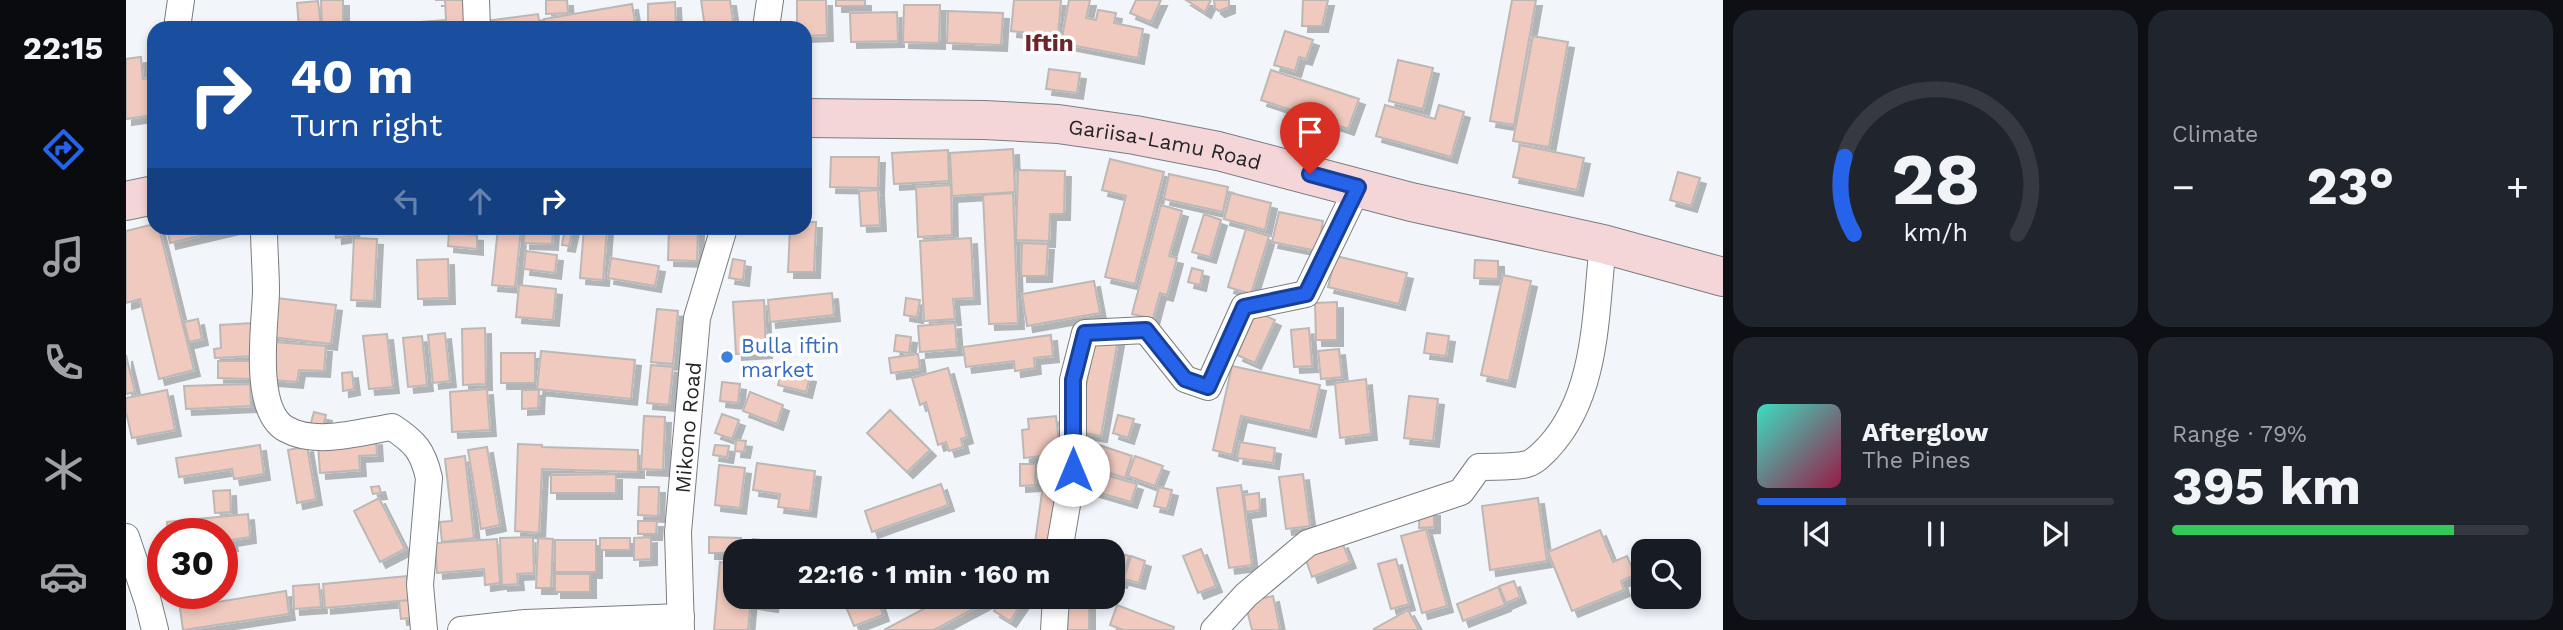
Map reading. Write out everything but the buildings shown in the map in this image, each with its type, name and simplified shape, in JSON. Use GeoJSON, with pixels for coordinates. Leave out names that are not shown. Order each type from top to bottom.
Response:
{"type":"FeatureCollection","features":[{"type":"Feature","properties":{"kind":"street"},"geometry":{"type":"LineString","coordinates":[[178,21],[181,0]]}},
{"type":"Feature","properties":{"kind":"street"},"geometry":{"type":"LineString","coordinates":[[476,0],[477,21]]}},
{"type":"Feature","properties":{"kind":"street"},"geometry":{"type":"LineString","coordinates":[[767,21],[770,0]]}},
{"type":"Feature","properties":{"kind":"street","name":"Gariisa-Lamu Road"},"geometry":{"type":"LineString","coordinates":[[812,118],[984,120],[1058,124],[1135,135],[1219,151],[1411,202],[1603,244],[1723,277]]}},
{"type":"Feature","properties":{"kind":"street"},"geometry":{"type":"LineString","coordinates":[[1061,539],[1073,470],[1073,380],[1085,333],[1146,330],[1185,379],[1208,387],[1244,307],[1306,294],[1358,187]]}},
{"type":"Feature","properties":{"kind":"street"},"geometry":{"type":"LineString","coordinates":[[126,201],[147,196]]}},
{"type":"Feature","properties":{"kind":"street"},"geometry":{"type":"LineString","coordinates":[[264,235],[266,289],[263,378],[273,417],[288,430],[306,436],[392,427],[418,447],[426,464],[429,478],[420,585],[424,630]]}},
{"type":"Feature","properties":{"kind":"street","name":"Mikono Road"},"geometry":{"type":"LineString","coordinates":[[681,624],[678,531],[697,318],[722,235]]}},
{"type":"Feature","properties":{"kind":"street"},"geometry":{"type":"LineString","coordinates":[[1214,630],[1246,596],[1308,543],[1461,492],[1479,467],[1529,464],[1541,455],[1571,417],[1587,377],[1603,244]]}},
{"type":"Feature","properties":{"kind":"street"},"geometry":{"type":"LineString","coordinates":[[126,537],[155,630]]}},
{"type":"Feature","properties":{"kind":"street"},"geometry":{"type":"LineString","coordinates":[[1054,630],[1055,609]]}},
{"type":"Feature","properties":{"kind":"street"},"geometry":{"type":"LineString","coordinates":[[461,630],[525,623],[681,624]]}},
{"type":"Feature","properties":{"kind":"place","name":"Bulla iftin market"},"geometry":{"type":"Point","coordinates":[727,357]}},
{"type":"Feature","properties":{"kind":"district","name":"Iftin"},"geometry":{"type":"Point","coordinates":[1049,43]}},
{"type":"Feature","properties":{"kind":"route"},"geometry":{"type":"LineString","coordinates":[[1073,470],[1073,380],[1085,333],[1146,330],[1185,379],[1208,387],[1244,307],[1306,294],[1358,187],[1310,174]]}}]}
